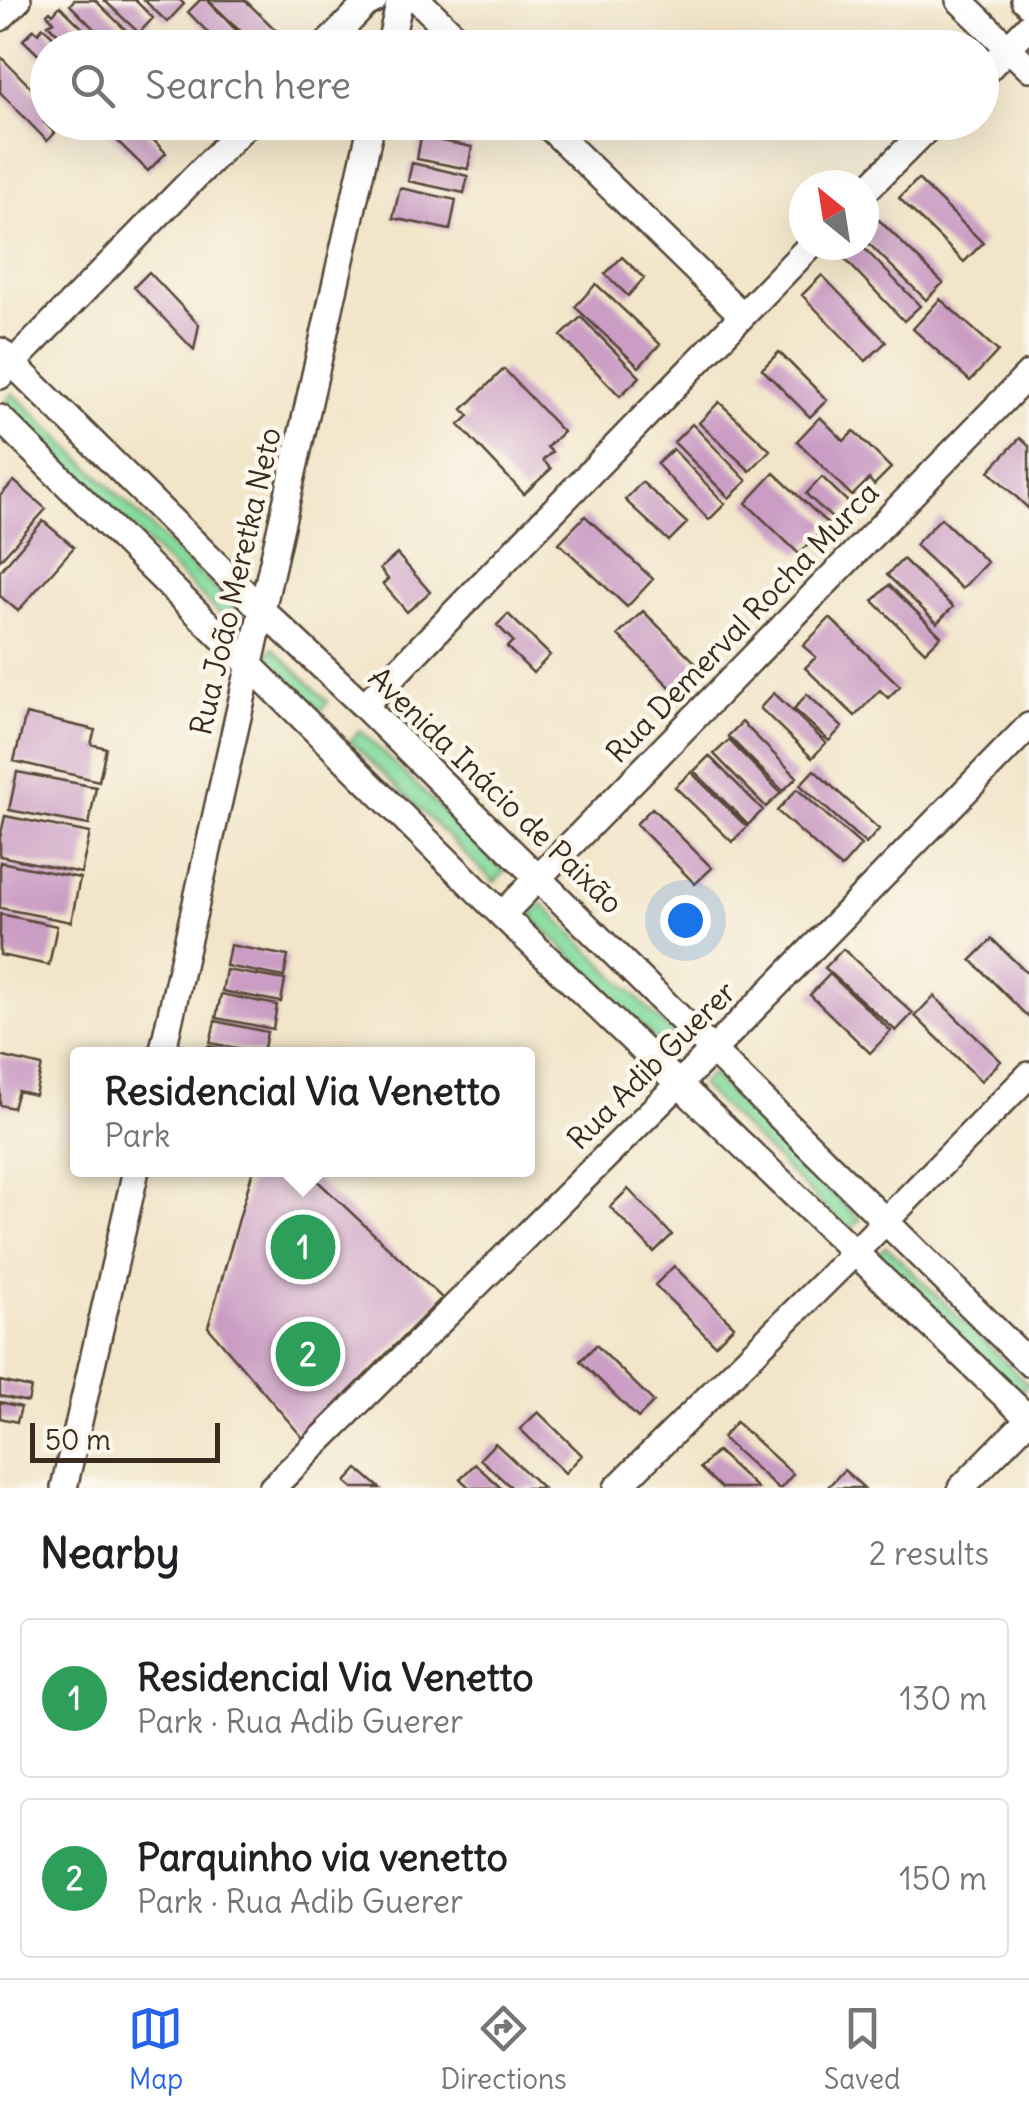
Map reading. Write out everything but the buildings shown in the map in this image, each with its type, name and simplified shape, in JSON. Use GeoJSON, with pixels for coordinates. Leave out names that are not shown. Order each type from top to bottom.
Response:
{"type":"FeatureCollection","features":[{"type":"Feature","properties":{"kind":"street"},"geometry":{"type":"LineString","coordinates":[[0,18],[18,0]]}},
{"type":"Feature","properties":{"kind":"street"},"geometry":{"type":"LineString","coordinates":[[341,30],[374,0]]}},
{"type":"Feature","properties":{"kind":"street"},"geometry":{"type":"LineString","coordinates":[[393,30],[400,0]]}},
{"type":"Feature","properties":{"kind":"street"},"geometry":{"type":"LineString","coordinates":[[418,0],[448,30]]}},
{"type":"Feature","properties":{"kind":"street"},"geometry":{"type":"LineString","coordinates":[[959,0],[990,30]]}},
{"type":"Feature","properties":{"kind":"street"},"geometry":{"type":"LineString","coordinates":[[999,57],[1029,26]]}},
{"type":"Feature","properties":{"kind":"street"},"geometry":{"type":"LineString","coordinates":[[999,39],[1029,68]]}},
{"type":"Feature","properties":{"kind":"street"},"geometry":{"type":"LineString","coordinates":[[4,363],[231,140]]}},
{"type":"Feature","properties":{"kind":"street","name":"Rua João Meretka Neto"},"geometry":{"type":"LineString","coordinates":[[164,1047],[368,140]]}},
{"type":"Feature","properties":{"kind":"street"},"geometry":{"type":"LineString","coordinates":[[562,140],[741,314]]}},
{"type":"Feature","properties":{"kind":"street"},"geometry":{"type":"LineString","coordinates":[[879,177],[916,140]]}},
{"type":"Feature","properties":{"kind":"street"},"geometry":{"type":"LineString","coordinates":[[364,706],[796,260]]}},
{"type":"Feature","properties":{"kind":"street","name":"Avenida Inácio de Paixão"},"geometry":{"type":"LineString","coordinates":[[4,363],[364,706],[1029,1362]]}},
{"type":"Feature","properties":{"kind":"street","name":"Rua Demerval Rocha Murca"},"geometry":{"type":"LineString","coordinates":[[502,915],[1029,374]]}},
{"type":"Feature","properties":{"kind":"street"},"geometry":{"type":"LineString","coordinates":[[0,418],[502,915],[1029,1419],[961,1488]]}},
{"type":"Feature","properties":{"kind":"street","name":"Rua Adib Guerer"},"geometry":{"type":"LineString","coordinates":[[272,1488],[713,1050],[1029,726]]}},
{"type":"Feature","properties":{"kind":"street"},"geometry":{"type":"LineString","coordinates":[[617,1488],[1029,1074]]}},
{"type":"Feature","properties":{"kind":"street"},"geometry":{"type":"LineString","coordinates":[[64,1488],[134,1177]]}},
{"type":"Feature","properties":{"kind":"green space"},"geometry":{"type":"Polygon","coordinates":[[[13,393],[240,613],[230,624],[4,404],[13,393]]]}},
{"type":"Feature","properties":{"kind":"green space"},"geometry":{"type":"Polygon","coordinates":[[[273,648],[328,702],[320,711],[264,657],[273,648]]]}},
{"type":"Feature","properties":{"kind":"green space"},"geometry":{"type":"Polygon","coordinates":[[[360,730],[505,872],[494,882],[350,741],[360,730]]]}},
{"type":"Feature","properties":{"kind":"green space"},"geometry":{"type":"Polygon","coordinates":[[[543,904],[681,1042],[670,1054],[531,916],[543,904]]]}},
{"type":"Feature","properties":{"kind":"green space"},"geometry":{"type":"Polygon","coordinates":[[[711,1074],[860,1220],[849,1231],[700,1085],[711,1074]]]}},
{"type":"Feature","properties":{"kind":"green space"},"geometry":{"type":"Polygon","coordinates":[[[886,1246],[1028,1384],[1017,1395],[875,1258],[886,1246]]]}},
{"type":"Feature","properties":{"kind":"place","name":"Residencial Via Venetto"},"geometry":{"type":"Point","coordinates":[303,1247]}},
{"type":"Feature","properties":{"kind":"place","name":"Parquinho via venetto"},"geometry":{"type":"Point","coordinates":[308,1354]}}]}
